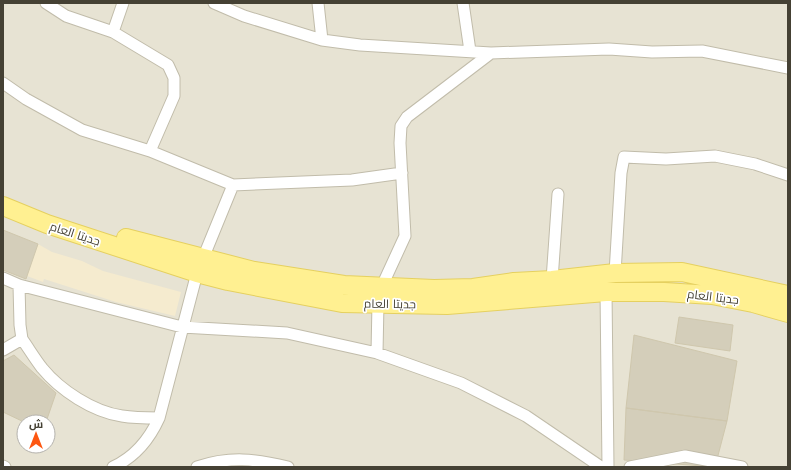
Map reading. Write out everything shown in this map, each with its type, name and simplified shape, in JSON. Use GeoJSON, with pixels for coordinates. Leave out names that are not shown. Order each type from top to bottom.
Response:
{"type":"FeatureCollection","features":[{"type":"Feature","properties":{"kind":"main road","name":"جديتا العام"},"geometry":{"type":"LineString","coordinates":[[3,194],[199,266],[243,285],[342,303],[447,305],[606,292],[664,292],[712,295],[753,303],[788,313]]}},
{"type":"Feature","properties":{"kind":"main road","name":"جديتا العام"},"geometry":{"type":"LineString","coordinates":[[3,206],[47,224],[199,266],[254,272],[344,286],[450,289],[473,288],[514,282],[552,280],[615,273],[682,272],[788,295]]}},
{"type":"Feature","properties":{"kind":"main road"},"geometry":{"type":"LineString","coordinates":[[514,282],[516,300]]}},
{"type":"Feature","properties":{"kind":"street"},"geometry":{"type":"LineString","coordinates":[[46,3],[66,16],[113,32],[168,65],[174,78],[174,96],[150,151]]}},
{"type":"Feature","properties":{"kind":"street"},"geometry":{"type":"LineString","coordinates":[[113,32],[123,3]]}},
{"type":"Feature","properties":{"kind":"street"},"geometry":{"type":"LineString","coordinates":[[214,3],[244,16],[322,40],[413,49],[491,53],[610,49],[652,52],[702,51],[788,68]]}},
{"type":"Feature","properties":{"kind":"street"},"geometry":{"type":"LineString","coordinates":[[318,3],[322,40]]}},
{"type":"Feature","properties":{"kind":"street"},"geometry":{"type":"LineString","coordinates":[[463,3],[470,52]]}},
{"type":"Feature","properties":{"kind":"street"},"geometry":{"type":"LineString","coordinates":[[376,353],[378,303],[382,286],[405,236],[401,126],[407,117],[491,53]]}},
{"type":"Feature","properties":{"kind":"street"},"geometry":{"type":"LineString","coordinates":[[3,83],[82,130],[150,151],[233,185],[352,180],[402,173]]}},
{"type":"Feature","properties":{"kind":"street"},"geometry":{"type":"LineString","coordinates":[[615,273],[621,173],[624,157],[666,159],[715,156],[755,164],[788,175]]}},
{"type":"Feature","properties":{"kind":"street"},"geometry":{"type":"LineString","coordinates":[[113,467],[134,454],[150,437],[159,418],[199,266],[233,185]]}},
{"type":"Feature","properties":{"kind":"street"},"geometry":{"type":"LineString","coordinates":[[552,280],[558,194]]}},
{"type":"Feature","properties":{"kind":"street"},"geometry":{"type":"LineString","coordinates":[[3,278],[19,285],[182,327],[287,333],[376,353],[461,383],[519,413],[601,467]]}},
{"type":"Feature","properties":{"kind":"street"},"geometry":{"type":"LineString","coordinates":[[19,285],[20,325],[22,339],[42,368],[65,390],[79,399],[106,412],[122,416],[159,418]]}},
{"type":"Feature","properties":{"kind":"street"},"geometry":{"type":"LineString","coordinates":[[606,292],[608,467]]}},
{"type":"Feature","properties":{"kind":"street"},"geometry":{"type":"LineString","coordinates":[[3,350],[22,339]]}},
{"type":"Feature","properties":{"kind":"street"},"geometry":{"type":"LineString","coordinates":[[630,467],[686,456],[742,467]]}},
{"type":"Feature","properties":{"kind":"street"},"geometry":{"type":"LineString","coordinates":[[197,467],[225,460],[260,460],[288,467]]}},
{"type":"Feature","properties":{"kind":"shaded area"},"geometry":{"type":"Polygon","coordinates":[[[3,3],[788,3],[788,467],[3,467],[3,3]]]}},
{"type":"Feature","properties":{"kind":"shaded area"},"geometry":{"type":"Polygon","coordinates":[[[38,244],[52,252],[82,261],[103,271],[181,292],[175,316],[116,302],[44,279],[43,282],[27,276],[38,244]]]}},
{"type":"Feature","properties":{"kind":"building"},"geometry":{"type":"Polygon","coordinates":[[[3,230],[38,244],[26,279],[3,270],[3,230]]]}},
{"type":"Feature","properties":{"kind":"building"},"geometry":{"type":"Polygon","coordinates":[[[679,317],[733,325],[730,351],[675,343],[679,317]]]}},
{"type":"Feature","properties":{"kind":"building"},"geometry":{"type":"Polygon","coordinates":[[[634,335],[737,361],[727,421],[626,408],[634,335]]]}},
{"type":"Feature","properties":{"kind":"building"},"geometry":{"type":"Polygon","coordinates":[[[14,355],[56,393],[49,414],[16,414],[16,418],[3,412],[3,361],[14,355]]]}},
{"type":"Feature","properties":{"kind":"building"},"geometry":{"type":"Polygon","coordinates":[[[626,408],[727,421],[715,467],[624,460],[626,408]]]}}]}
